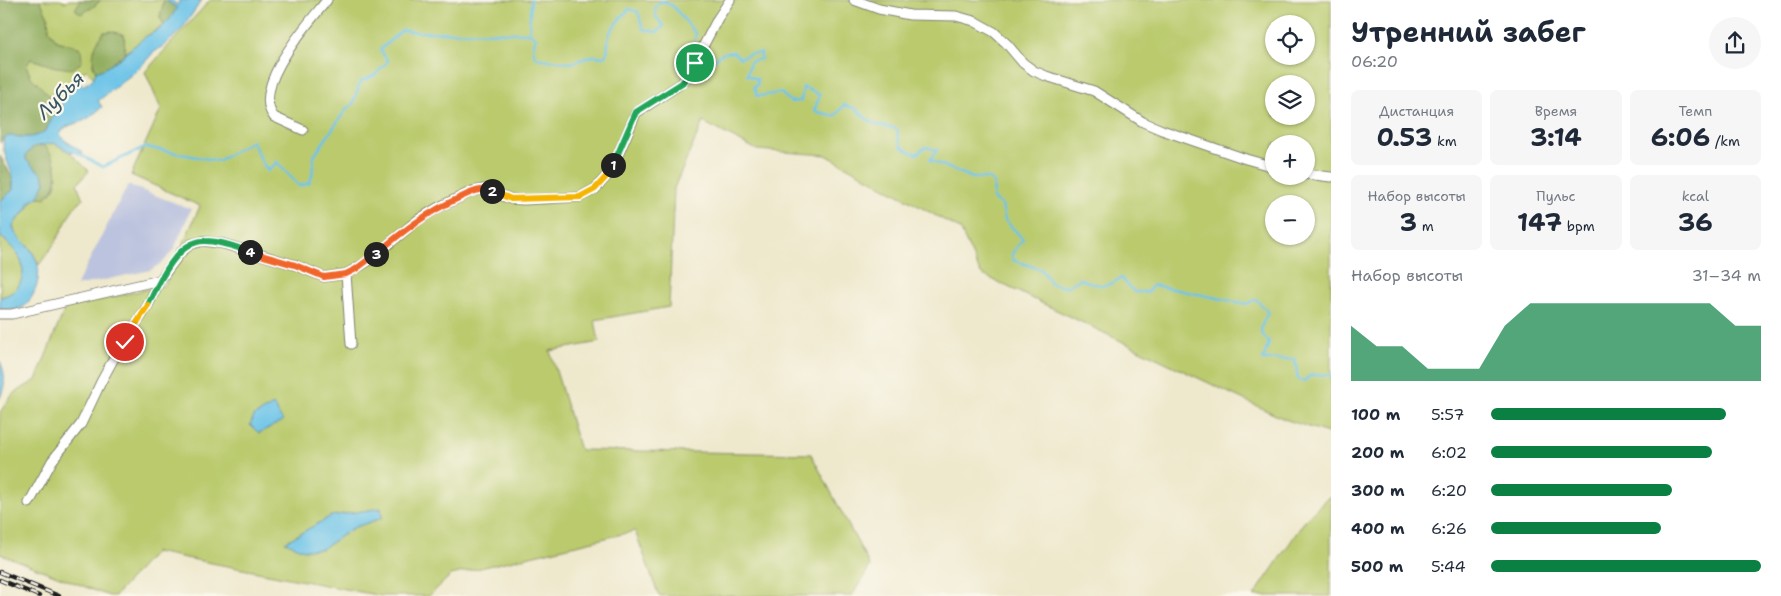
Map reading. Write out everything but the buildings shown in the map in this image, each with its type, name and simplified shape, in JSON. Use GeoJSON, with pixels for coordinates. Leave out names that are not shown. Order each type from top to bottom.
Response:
{"type":"FeatureCollection","features":[{"type":"Feature","properties":{"kind":"street"},"geometry":{"type":"LineString","coordinates":[[303,130],[274,117],[269,104],[270,91],[274,74],[291,47],[326,0]]}},
{"type":"Feature","properties":{"kind":"street"},"geometry":{"type":"LineString","coordinates":[[29,503],[52,460],[81,424],[105,374],[147,307],[160,280],[181,252],[191,244],[203,241],[224,244],[295,265],[324,277],[346,274],[367,262],[419,219],[473,191],[491,190],[500,196],[524,200],[580,197],[595,189],[605,178],[615,162],[636,112],[682,83],[687,77],[718,18],[730,0]]}},
{"type":"Feature","properties":{"kind":"street"},"geometry":{"type":"LineString","coordinates":[[854,0],[879,9],[910,15],[956,16],[974,21],[994,32],[1023,63],[1034,71],[1094,91],[1142,122],[1265,164]]}},
{"type":"Feature","properties":{"kind":"street"},"geometry":{"type":"LineString","coordinates":[[1315,175],[1331,177]]}},
{"type":"Feature","properties":{"kind":"street"},"geometry":{"type":"LineString","coordinates":[[346,274],[351,344]]}},
{"type":"Feature","properties":{"kind":"street"},"geometry":{"type":"LineString","coordinates":[[0,314],[12,314],[160,280]]}},
{"type":"Feature","properties":{"kind":"shaded area"},"geometry":{"type":"Polygon","coordinates":[[[128,185],[191,209],[174,249],[164,261],[151,270],[76,286],[128,185]]]}},
{"type":"Feature","properties":{"kind":"green space"},"geometry":{"type":"Polygon","coordinates":[[[0,0],[40,0],[48,17],[49,30],[57,41],[81,48],[82,62],[72,69],[56,67],[31,59],[26,66],[31,77],[53,99],[59,113],[42,133],[33,137],[11,136],[3,139],[0,143],[0,0]]]}},
{"type":"Feature","properties":{"kind":"green space"},"geometry":{"type":"Polygon","coordinates":[[[40,0],[60,0],[66,2],[69,0],[81,0],[80,3],[93,7],[101,0],[164,0],[160,17],[164,25],[125,53],[124,35],[92,63],[96,72],[94,78],[86,70],[76,77],[81,83],[67,96],[62,103],[59,113],[53,99],[31,77],[26,66],[31,59],[56,67],[81,48],[57,41],[49,30],[48,17],[40,0]]]}},
{"type":"Feature","properties":{"kind":"green space"},"geometry":{"type":"Polygon","coordinates":[[[81,0],[101,0],[81,14],[75,9],[81,0]]]}},
{"type":"Feature","properties":{"kind":"green space"},"geometry":{"type":"Polygon","coordinates":[[[164,0],[177,8],[169,21],[164,25],[160,17],[164,0]]]}},
{"type":"Feature","properties":{"kind":"green space"},"geometry":{"type":"Polygon","coordinates":[[[210,0],[1331,0],[1331,434],[1284,419],[981,274],[960,229],[826,155],[757,150],[703,122],[674,188],[669,307],[595,320],[599,342],[550,351],[580,450],[811,454],[870,566],[852,596],[659,596],[635,531],[451,575],[429,596],[381,596],[155,552],[115,596],[109,596],[0,554],[0,412],[13,394],[36,380],[65,308],[165,285],[200,206],[131,175],[161,109],[145,72],[210,0]]]}},
{"type":"Feature","properties":{"kind":"green space"},"geometry":{"type":"Polygon","coordinates":[[[112,31],[124,35],[125,53],[105,69],[96,72],[93,62],[95,46],[104,32],[112,31]]]}},
{"type":"Feature","properties":{"kind":"green space"},"geometry":{"type":"Polygon","coordinates":[[[54,143],[70,152],[89,171],[77,184],[83,199],[73,209],[55,243],[39,265],[30,248],[15,235],[13,225],[35,199],[38,197],[45,198],[54,189],[57,177],[55,165],[50,153],[42,144],[54,143]]]}},
{"type":"Feature","properties":{"kind":"green space"},"geometry":{"type":"Polygon","coordinates":[[[42,144],[52,155],[56,171],[54,186],[51,193],[45,198],[38,197],[45,182],[42,174],[26,160],[26,155],[33,147],[42,144]]]}},
{"type":"Feature","properties":{"kind":"green space"},"geometry":{"type":"Polygon","coordinates":[[[0,156],[12,177],[13,190],[0,201],[0,156]]]}},
{"type":"Feature","properties":{"kind":"green space"},"geometry":{"type":"Polygon","coordinates":[[[0,236],[12,247],[19,257],[23,273],[20,284],[16,289],[0,297],[0,236]]]}},
{"type":"Feature","properties":{"kind":"green space"},"geometry":{"type":"Polygon","coordinates":[[[1331,495],[1331,596],[1254,596],[1306,519],[1331,495]]]}},
{"type":"Feature","properties":{"kind":"water"},"geometry":{"type":"Polygon","coordinates":[[[165,0],[171,0],[178,5],[180,0],[202,0],[181,30],[153,53],[137,70],[98,101],[102,107],[82,122],[62,130],[60,134],[63,139],[84,153],[70,152],[54,143],[33,147],[26,155],[26,160],[42,174],[45,182],[38,197],[30,202],[26,211],[13,226],[17,235],[35,257],[38,270],[37,284],[32,297],[23,307],[15,310],[0,310],[0,297],[16,289],[20,284],[23,273],[19,257],[12,247],[0,236],[0,201],[13,190],[13,178],[3,147],[4,138],[11,136],[32,137],[46,131],[51,119],[59,113],[62,101],[69,92],[81,83],[83,86],[93,79],[96,72],[116,61],[145,37],[166,24],[177,8],[165,0]]]}},
{"type":"Feature","properties":{"kind":"water"},"geometry":{"type":"Polygon","coordinates":[[[0,361],[4,379],[0,398],[0,361]]]}},
{"type":"Feature","properties":{"kind":"water"},"geometry":{"type":"Polygon","coordinates":[[[273,405],[283,421],[259,433],[250,425],[254,416],[273,405]]]}},
{"type":"Feature","properties":{"kind":"water"},"geometry":{"type":"Polygon","coordinates":[[[381,508],[382,518],[353,528],[322,549],[304,550],[285,542],[331,516],[381,508]]]}},
{"type":"Feature","properties":{"kind":"waterway"},"geometry":{"type":"LineString","coordinates":[[529,33],[531,0]]}},
{"type":"Feature","properties":{"kind":"waterway"},"geometry":{"type":"LineString","coordinates":[[72,150],[103,167],[145,147],[218,161],[252,141],[268,171],[277,162],[299,186],[309,183],[312,176],[314,156],[347,108],[353,104],[360,82],[375,75],[388,61],[380,50],[402,30],[418,32],[529,33],[536,37],[533,48],[535,57],[571,63],[592,56],[605,57],[610,32],[629,9],[638,12],[643,29],[657,32],[664,26],[656,17],[655,6],[662,1],[673,6],[696,34],[693,45],[681,51],[681,61],[689,70],[699,71],[723,53],[733,52],[740,58],[750,54],[761,53],[761,59],[750,62],[747,75],[757,79],[758,85],[754,86],[757,96],[781,93],[791,102],[801,101],[803,87],[820,95],[814,111],[835,116],[844,105],[856,109],[868,120],[878,125],[897,129],[901,146],[907,150],[917,154],[925,147],[937,150],[930,160],[973,178],[988,178],[994,183],[993,199],[1002,205],[1005,220],[1023,239],[1012,254],[1013,260],[1042,270],[1051,284],[1066,287],[1080,279],[1105,285],[1121,278],[1134,292],[1148,292],[1153,285],[1247,304],[1256,299],[1268,312],[1261,328],[1269,342],[1263,360],[1295,359],[1298,379],[1304,381],[1311,375],[1331,375]]}},
{"type":"Feature","properties":{"kind":"railway"},"geometry":{"type":"LineString","coordinates":[[0,572],[59,596]]}},
{"type":"Feature","properties":{"kind":"railway"},"geometry":{"type":"LineString","coordinates":[[0,580],[39,596]]}},
{"type":"Feature","properties":{"kind":"route"},"geometry":{"type":"LineString","coordinates":[[125,342],[147,307],[169,266],[191,244],[203,241],[224,244],[295,265],[324,277],[336,276],[346,274],[367,262],[419,219],[473,191],[491,190],[500,196],[524,200],[580,197],[595,189],[605,178],[615,162],[636,112],[682,83],[695,63]]}},
{"type":"Feature","properties":{"kind":"water label","name":"Лубья"},"geometry":{"type":"Point","coordinates":[60,95]}}]}
